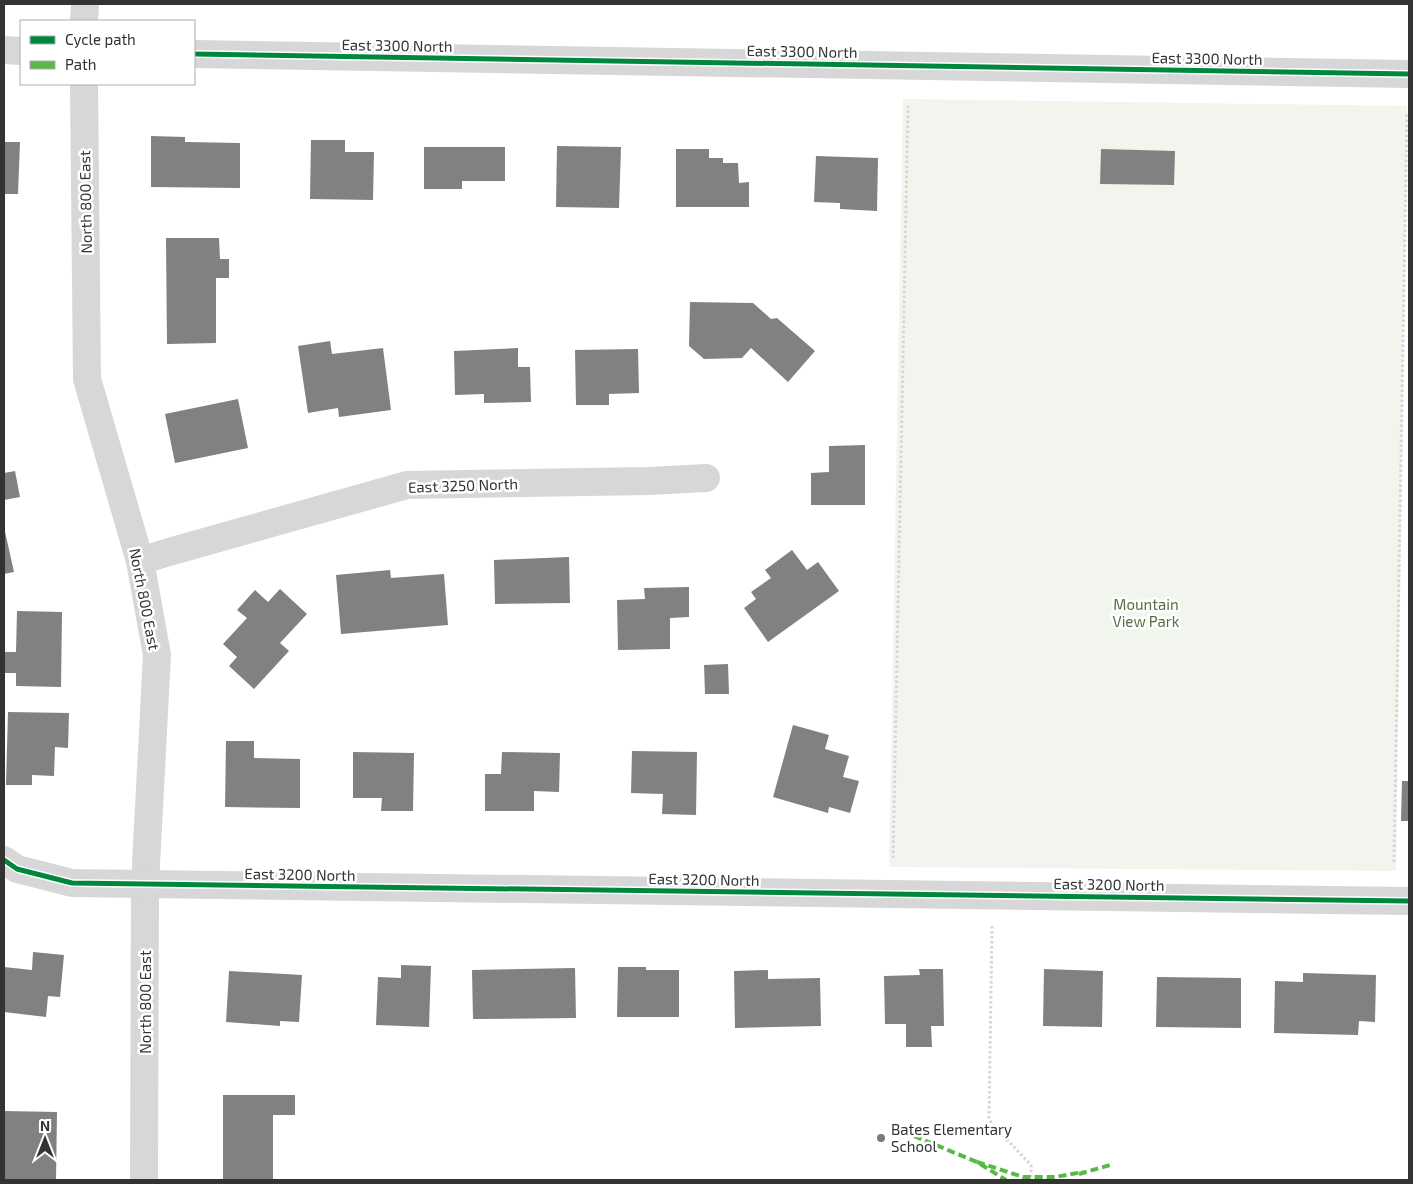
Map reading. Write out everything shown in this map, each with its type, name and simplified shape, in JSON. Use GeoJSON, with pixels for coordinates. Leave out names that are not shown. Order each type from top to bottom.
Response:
{"type":"FeatureCollection","features":[{"type":"Feature","properties":{"kind":"street"},"geometry":{"type":"LineString","coordinates":[[84,20],[85,4]]}},
{"type":"Feature","properties":{"kind":"street"},"geometry":{"type":"LineString","coordinates":[[4,50],[20,51]]}},
{"type":"Feature","properties":{"kind":"street","name":"East 3300 North"},"geometry":{"type":"LineString","coordinates":[[195,54],[1409,74]]}},
{"type":"Feature","properties":{"kind":"street","name":"North 800 East"},"geometry":{"type":"LineString","coordinates":[[84,85],[87,379],[140,561],[157,655],[145,884],[144,1180]]}},
{"type":"Feature","properties":{"kind":"street","name":"East 3250 North"},"geometry":{"type":"LineString","coordinates":[[140,561],[406,485],[649,481],[706,478]]}},
{"type":"Feature","properties":{"kind":"street","name":"East 3200 North"},"geometry":{"type":"LineString","coordinates":[[4,860],[17,869],[72,883],[1409,901]]}},
{"type":"Feature","properties":{"kind":"path"},"geometry":{"type":"LineString","coordinates":[[894,858],[908,106]]}},
{"type":"Feature","properties":{"kind":"path"},"geometry":{"type":"LineString","coordinates":[[1394,862],[1407,113]]}},
{"type":"Feature","properties":{"kind":"path"},"geometry":{"type":"LineString","coordinates":[[992,926],[988,1118],[1031,1165],[1031,1177]]}},
{"type":"Feature","properties":{"kind":"green space","name":"Mountain View Park"},"geometry":{"type":"Polygon","coordinates":[[[903,99],[1407,106],[1396,871],[889,867],[903,99]]]}},
{"type":"Feature","properties":{"kind":"building"},"geometry":{"type":"Polygon","coordinates":[[[151,136],[185,137],[185,142],[240,143],[240,188],[151,187],[151,136]]]}},
{"type":"Feature","properties":{"kind":"building"},"geometry":{"type":"Polygon","coordinates":[[[311,140],[345,140],[345,152],[374,152],[373,200],[310,199],[311,140]]]}},
{"type":"Feature","properties":{"kind":"building"},"geometry":{"type":"Polygon","coordinates":[[[4,142],[20,142],[18,194],[4,194],[4,142]]]}},
{"type":"Feature","properties":{"kind":"building"},"geometry":{"type":"Polygon","coordinates":[[[557,146],[621,147],[619,208],[556,207],[557,146]]]}},
{"type":"Feature","properties":{"kind":"building"},"geometry":{"type":"Polygon","coordinates":[[[424,147],[505,147],[505,181],[462,181],[462,189],[424,189],[424,147]]]}},
{"type":"Feature","properties":{"kind":"building"},"geometry":{"type":"Polygon","coordinates":[[[676,149],[709,149],[709,158],[723,158],[723,163],[738,163],[739,183],[749,182],[749,207],[676,207],[676,149]]]}},
{"type":"Feature","properties":{"kind":"building"},"geometry":{"type":"Polygon","coordinates":[[[1101,149],[1175,151],[1174,185],[1100,184],[1101,149]]]}},
{"type":"Feature","properties":{"kind":"building"},"geometry":{"type":"Polygon","coordinates":[[[816,156],[878,158],[877,211],[840,209],[840,203],[814,202],[816,156]]]}},
{"type":"Feature","properties":{"kind":"building"},"geometry":{"type":"Polygon","coordinates":[[[166,238],[219,238],[220,259],[229,259],[229,278],[216,278],[216,343],[167,344],[166,238]]]}},
{"type":"Feature","properties":{"kind":"building"},"geometry":{"type":"Polygon","coordinates":[[[690,302],[753,303],[771,319],[777,318],[815,351],[788,382],[751,348],[742,358],[704,359],[689,346],[690,302]]]}},
{"type":"Feature","properties":{"kind":"building"},"geometry":{"type":"Polygon","coordinates":[[[330,341],[332,354],[383,348],[391,410],[339,417],[338,408],[308,413],[298,346],[330,341]]]}},
{"type":"Feature","properties":{"kind":"building"},"geometry":{"type":"Polygon","coordinates":[[[518,348],[518,367],[530,367],[531,402],[484,403],[484,394],[455,395],[454,351],[518,348]]]}},
{"type":"Feature","properties":{"kind":"building"},"geometry":{"type":"Polygon","coordinates":[[[638,349],[639,393],[609,394],[609,405],[576,405],[575,350],[638,349]]]}},
{"type":"Feature","properties":{"kind":"building"},"geometry":{"type":"Polygon","coordinates":[[[238,399],[248,448],[175,463],[165,414],[238,399]]]}},
{"type":"Feature","properties":{"kind":"building"},"geometry":{"type":"Polygon","coordinates":[[[865,445],[865,505],[811,505],[811,473],[829,472],[829,446],[865,445]]]}},
{"type":"Feature","properties":{"kind":"building"},"geometry":{"type":"Polygon","coordinates":[[[15,471],[20,497],[4,500],[4,473],[15,471]]]}},
{"type":"Feature","properties":{"kind":"building"},"geometry":{"type":"Polygon","coordinates":[[[4,527],[14,572],[4,574],[4,527]]]}},
{"type":"Feature","properties":{"kind":"building"},"geometry":{"type":"Polygon","coordinates":[[[792,550],[807,570],[818,562],[839,591],[768,642],[744,608],[756,599],[751,592],[771,578],[765,570],[792,550]]]}},
{"type":"Feature","properties":{"kind":"building"},"geometry":{"type":"Polygon","coordinates":[[[569,557],[570,603],[495,604],[494,560],[569,557]]]}},
{"type":"Feature","properties":{"kind":"building"},"geometry":{"type":"Polygon","coordinates":[[[390,570],[391,578],[444,574],[448,625],[341,634],[336,575],[390,570]]]}},
{"type":"Feature","properties":{"kind":"building"},"geometry":{"type":"Polygon","coordinates":[[[689,587],[689,617],[670,618],[670,649],[618,650],[617,600],[645,599],[644,588],[689,587]]]}},
{"type":"Feature","properties":{"kind":"building"},"geometry":{"type":"Polygon","coordinates":[[[280,589],[307,614],[280,643],[289,651],[254,689],[229,666],[237,657],[223,644],[247,618],[237,610],[255,590],[268,602],[280,589]]]}},
{"type":"Feature","properties":{"kind":"building"},"geometry":{"type":"Polygon","coordinates":[[[17,611],[62,612],[61,687],[16,686],[16,673],[4,673],[4,652],[16,652],[17,611]]]}},
{"type":"Feature","properties":{"kind":"building"},"geometry":{"type":"Polygon","coordinates":[[[728,664],[729,694],[705,694],[704,665],[728,664]]]}},
{"type":"Feature","properties":{"kind":"building"},"geometry":{"type":"Polygon","coordinates":[[[8,712],[69,713],[68,748],[55,747],[54,776],[32,775],[32,785],[6,785],[8,712]]]}},
{"type":"Feature","properties":{"kind":"building"},"geometry":{"type":"Polygon","coordinates":[[[793,725],[829,735],[825,749],[849,756],[843,777],[859,781],[850,813],[829,807],[828,813],[773,797],[793,725]]]}},
{"type":"Feature","properties":{"kind":"building"},"geometry":{"type":"Polygon","coordinates":[[[226,741],[254,741],[254,758],[300,759],[300,808],[225,807],[226,741]]]}},
{"type":"Feature","properties":{"kind":"building"},"geometry":{"type":"Polygon","coordinates":[[[632,751],[697,752],[696,815],[662,814],[663,794],[631,793],[632,751]]]}},
{"type":"Feature","properties":{"kind":"building"},"geometry":{"type":"Polygon","coordinates":[[[353,752],[414,753],[413,811],[381,811],[382,798],[353,798],[353,752]]]}},
{"type":"Feature","properties":{"kind":"building"},"geometry":{"type":"Polygon","coordinates":[[[502,752],[560,753],[559,792],[534,791],[534,811],[485,811],[485,774],[501,774],[502,752]]]}},
{"type":"Feature","properties":{"kind":"building"},"geometry":{"type":"Polygon","coordinates":[[[1402,781],[1409,781],[1409,821],[1401,821],[1402,781]]]}},
{"type":"Feature","properties":{"kind":"building"},"geometry":{"type":"Polygon","coordinates":[[[33,952],[64,955],[60,997],[48,996],[46,1017],[4,1012],[4,967],[32,970],[33,952]]]}},
{"type":"Feature","properties":{"kind":"building"},"geometry":{"type":"Polygon","coordinates":[[[401,965],[431,966],[429,1027],[376,1025],[378,977],[401,978],[401,965]]]}},
{"type":"Feature","properties":{"kind":"building"},"geometry":{"type":"Polygon","coordinates":[[[618,967],[646,967],[646,970],[679,970],[679,1017],[617,1017],[618,967]]]}},
{"type":"Feature","properties":{"kind":"building"},"geometry":{"type":"Polygon","coordinates":[[[575,968],[576,1018],[473,1019],[472,970],[575,968]]]}},
{"type":"Feature","properties":{"kind":"building"},"geometry":{"type":"Polygon","coordinates":[[[919,969],[943,969],[944,1026],[931,1026],[932,1047],[906,1047],[906,1024],[885,1024],[884,976],[920,975],[919,969]]]}},
{"type":"Feature","properties":{"kind":"building"},"geometry":{"type":"Polygon","coordinates":[[[1044,969],[1103,971],[1102,1027],[1043,1026],[1044,969]]]}},
{"type":"Feature","properties":{"kind":"building"},"geometry":{"type":"Polygon","coordinates":[[[768,970],[768,979],[820,978],[821,1026],[735,1028],[734,971],[768,970]]]}},
{"type":"Feature","properties":{"kind":"building"},"geometry":{"type":"Polygon","coordinates":[[[229,971],[302,975],[299,1022],[280,1021],[280,1026],[226,1022],[229,971]]]}},
{"type":"Feature","properties":{"kind":"building"},"geometry":{"type":"Polygon","coordinates":[[[1303,973],[1376,975],[1375,1022],[1359,1021],[1358,1035],[1274,1033],[1275,981],[1303,982],[1303,973]]]}},
{"type":"Feature","properties":{"kind":"building"},"geometry":{"type":"Polygon","coordinates":[[[1157,977],[1241,978],[1241,1028],[1156,1027],[1157,977]]]}},
{"type":"Feature","properties":{"kind":"building"},"geometry":{"type":"Polygon","coordinates":[[[223,1095],[295,1095],[295,1115],[273,1115],[273,1180],[223,1180],[223,1095]]]}},
{"type":"Feature","properties":{"kind":"building"},"geometry":{"type":"Polygon","coordinates":[[[4,1111],[57,1112],[56,1180],[4,1180],[4,1111]]]}},
{"type":"Feature","properties":{"kind":"marked path"},"geometry":{"type":"LineString","coordinates":[[914,1136],[977,1162],[1006,1180]]}},
{"type":"Feature","properties":{"kind":"marked path"},"geometry":{"type":"LineString","coordinates":[[977,1162],[1023,1177],[1055,1177],[1083,1172]]}},
{"type":"Feature","properties":{"kind":"marked path"},"geometry":{"type":"LineString","coordinates":[[1079,1174],[1110,1165]]}},
{"type":"Feature","properties":{"kind":"cycle path"},"geometry":{"type":"LineString","coordinates":[[195,54],[1409,74]]}},
{"type":"Feature","properties":{"kind":"cycle path"},"geometry":{"type":"LineString","coordinates":[[4,860],[17,869],[72,883],[1409,901]]}},
{"type":"Feature","properties":{"kind":"place","name":"Bates Elementary School"},"geometry":{"type":"Point","coordinates":[881,1138]}}]}
